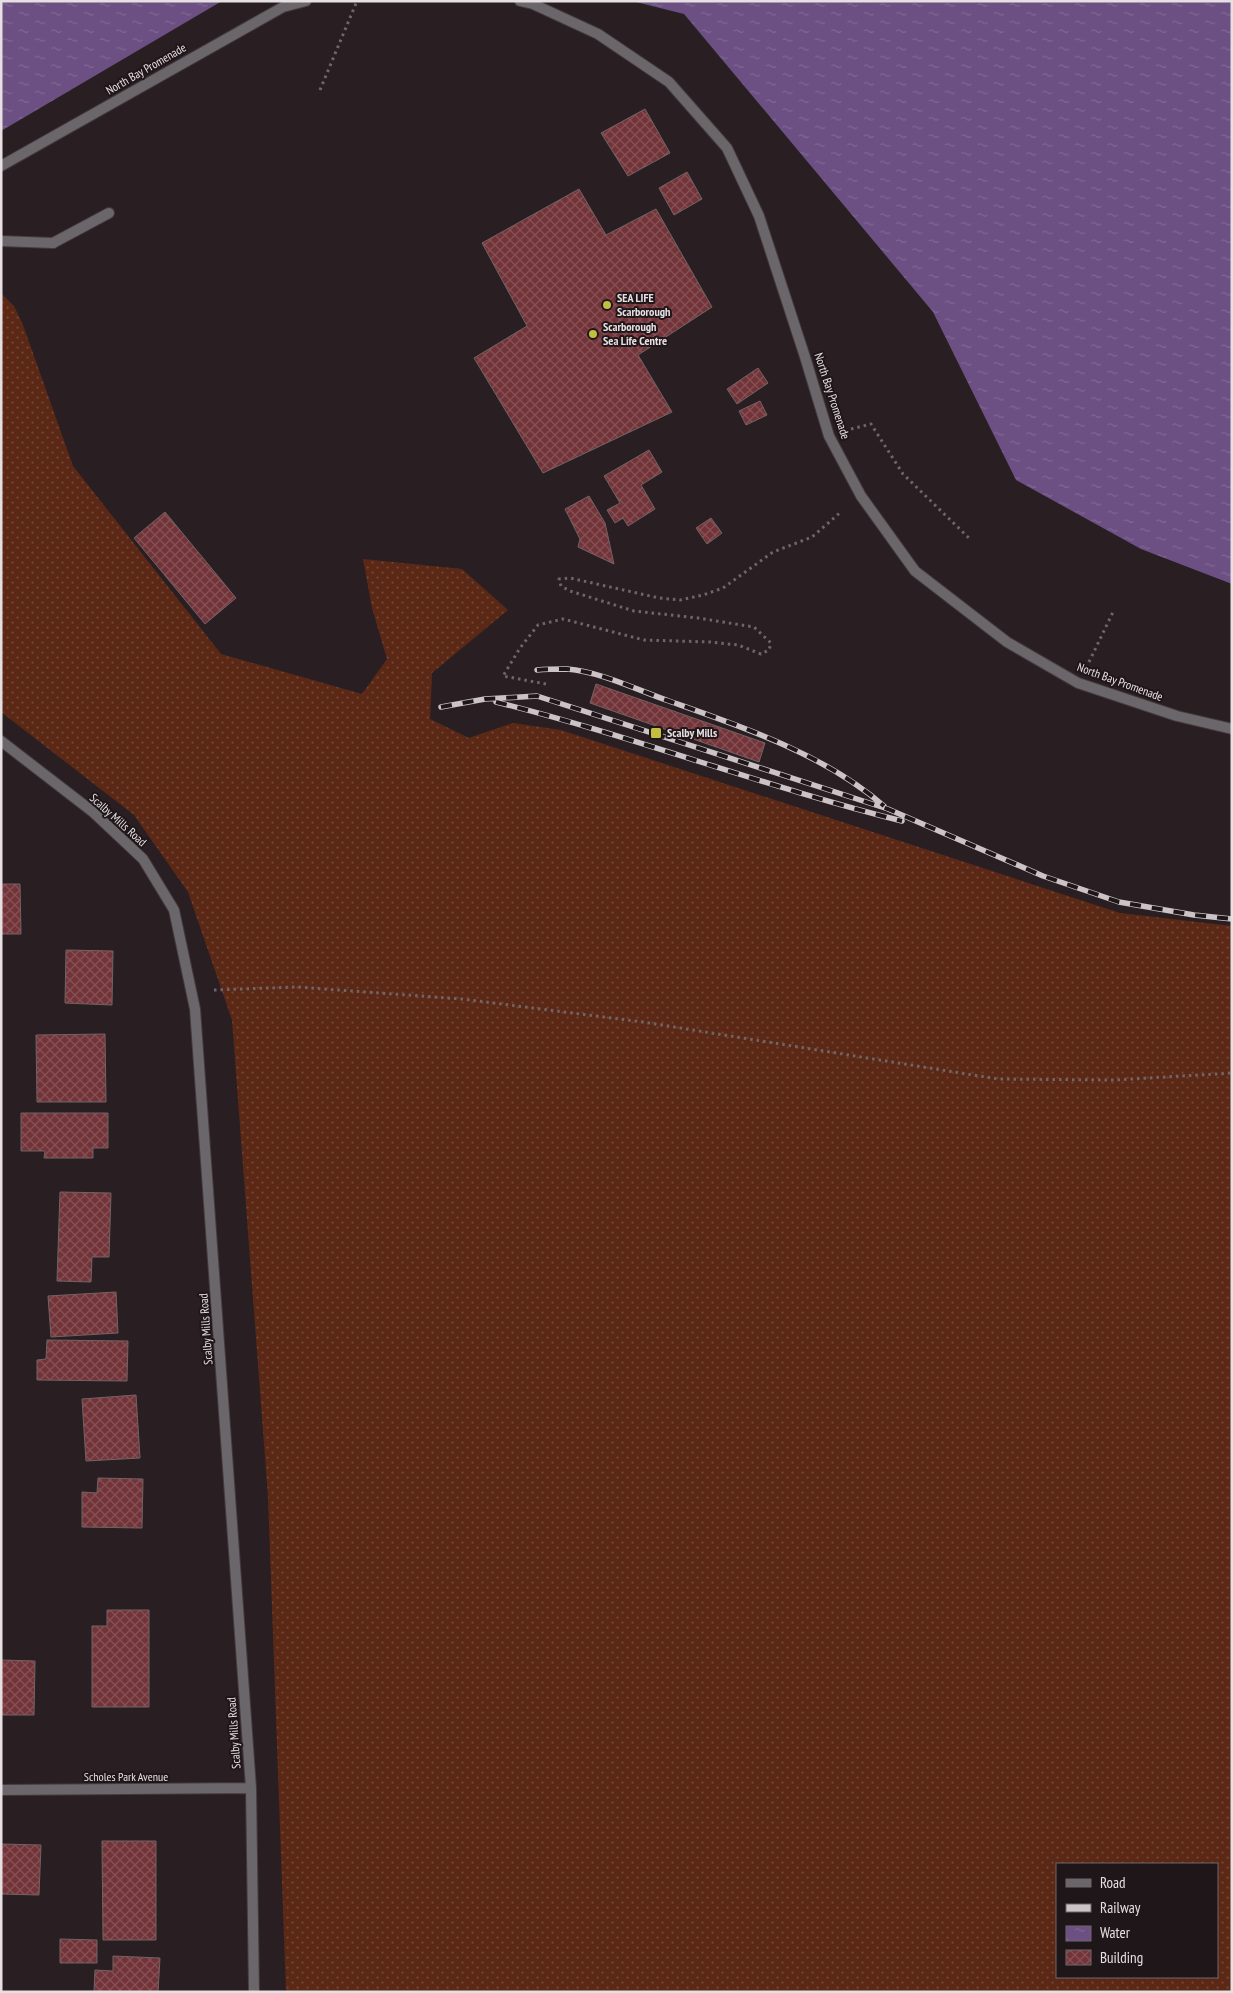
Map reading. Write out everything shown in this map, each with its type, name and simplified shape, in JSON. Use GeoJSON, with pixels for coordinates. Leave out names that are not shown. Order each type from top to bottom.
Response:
{"type":"FeatureCollection","features":[{"type":"Feature","properties":{"kind":"street","name":"North Bay Promenade"},"geometry":{"type":"LineString","coordinates":[[1,166],[282,7],[306,1]]}},
{"type":"Feature","properties":{"kind":"street","name":"North Bay Promenade"},"geometry":{"type":"LineString","coordinates":[[520,1],[533,4],[598,34],[669,82],[727,148],[759,216],[829,436],[861,496],[915,571],[1007,642],[1078,683],[1177,716],[1232,729]]}},
{"type":"Feature","properties":{"kind":"street"},"geometry":{"type":"LineString","coordinates":[[1,241],[53,244],[109,212]]}},
{"type":"Feature","properties":{"kind":"street","name":"Scalby Mills Road"},"geometry":{"type":"LineString","coordinates":[[1,741],[93,812],[143,859],[174,910],[192,990],[197,1029],[250,1788],[254,1992]]}},
{"type":"Feature","properties":{"kind":"street","name":"Scholes Park Avenue"},"geometry":{"type":"LineString","coordinates":[[1,1790],[250,1788]]}},
{"type":"Feature","properties":{"kind":"path"},"geometry":{"type":"LineString","coordinates":[[320,90],[357,1]]}},
{"type":"Feature","properties":{"kind":"path"},"geometry":{"type":"LineString","coordinates":[[829,436],[871,424],[903,474],[971,540]]}},
{"type":"Feature","properties":{"kind":"path"},"geometry":{"type":"LineString","coordinates":[[546,684],[503,676],[520,648],[538,625],[563,619],[644,640],[710,642],[738,645],[761,654],[769,650],[771,643],[754,627],[698,618],[634,611],[570,591],[561,586],[559,579],[570,578],[659,598],[680,600],[703,595],[723,588],[773,552],[812,536],[861,496]]}},
{"type":"Feature","properties":{"kind":"path"},"geometry":{"type":"LineString","coordinates":[[1078,683],[1114,610]]}},
{"type":"Feature","properties":{"kind":"path"},"geometry":{"type":"LineString","coordinates":[[192,990],[297,987],[462,999],[643,1022],[998,1079],[1116,1080],[1232,1073]]}},
{"type":"Feature","properties":{"kind":"shaded area"},"geometry":{"type":"Polygon","coordinates":[[[1,293],[14,306],[23,325],[73,466],[221,654],[362,694],[387,659],[372,608],[363,559],[462,569],[508,610],[432,673],[430,719],[469,738],[513,723],[561,730],[1120,913],[1232,926],[1232,1992],[286,1992],[268,1497],[232,1020],[188,892],[134,815],[1,712],[1,293]]]}},
{"type":"Feature","properties":{"kind":"water"},"geometry":{"type":"Polygon","coordinates":[[[1,1],[222,1],[1,131],[1,1]]]}},
{"type":"Feature","properties":{"kind":"water"},"geometry":{"type":"Polygon","coordinates":[[[632,1],[1232,1],[1232,584],[1141,549],[1016,480],[933,312],[684,14],[632,1]]]}},
{"type":"Feature","properties":{"kind":"building"},"geometry":{"type":"Polygon","coordinates":[[[645,109],[670,153],[628,176],[601,133],[645,109]]]}},
{"type":"Feature","properties":{"kind":"building"},"geometry":{"type":"Polygon","coordinates":[[[687,172],[702,199],[674,215],[659,188],[687,172]]]}},
{"type":"Feature","properties":{"kind":"building","name":"Scarborough Sea Life Centre"},"geometry":{"type":"Polygon","coordinates":[[[579,189],[606,235],[656,209],[712,307],[638,355],[672,412],[543,473],[474,358],[527,326],[482,243],[579,189]]]}},
{"type":"Feature","properties":{"kind":"building"},"geometry":{"type":"Polygon","coordinates":[[[758,368],[768,383],[737,404],[727,389],[758,368]]]}},
{"type":"Feature","properties":{"kind":"building"},"geometry":{"type":"Polygon","coordinates":[[[760,401],[767,415],[746,425],[739,411],[760,401]]]}},
{"type":"Feature","properties":{"kind":"building"},"geometry":{"type":"Polygon","coordinates":[[[649,450],[662,472],[641,485],[655,509],[628,526],[623,518],[615,523],[607,510],[620,503],[604,476],[649,450]]]}},
{"type":"Feature","properties":{"kind":"building"},"geometry":{"type":"Polygon","coordinates":[[[589,496],[605,523],[614,564],[578,547],[580,539],[565,509],[589,496]]]}},
{"type":"Feature","properties":{"kind":"building"},"geometry":{"type":"Polygon","coordinates":[[[165,512],[236,598],[205,624],[134,538],[165,512]]]}},
{"type":"Feature","properties":{"kind":"building"},"geometry":{"type":"Polygon","coordinates":[[[711,518],[722,533],[707,544],[696,528],[711,518]]]}},
{"type":"Feature","properties":{"kind":"building"},"geometry":{"type":"Polygon","coordinates":[[[596,684],[765,743],[759,762],[590,703],[596,684]]]}},
{"type":"Feature","properties":{"kind":"building"},"geometry":{"type":"Polygon","coordinates":[[[1,884],[20,884],[21,934],[1,934],[1,884]]]}},
{"type":"Feature","properties":{"kind":"building"},"geometry":{"type":"Polygon","coordinates":[[[66,950],[113,951],[112,1005],[65,1003],[66,950]]]}},
{"type":"Feature","properties":{"kind":"building"},"geometry":{"type":"Polygon","coordinates":[[[105,1034],[106,1102],[37,1102],[36,1035],[105,1034]]]}},
{"type":"Feature","properties":{"kind":"building"},"geometry":{"type":"Polygon","coordinates":[[[21,1113],[108,1113],[108,1148],[93,1148],[93,1158],[44,1158],[45,1151],[21,1151],[21,1113]]]}},
{"type":"Feature","properties":{"kind":"building"},"geometry":{"type":"Polygon","coordinates":[[[60,1192],[111,1193],[109,1257],[92,1257],[91,1282],[57,1281],[60,1192]]]}},
{"type":"Feature","properties":{"kind":"building"},"geometry":{"type":"Polygon","coordinates":[[[116,1292],[118,1333],[51,1337],[48,1296],[116,1292]]]}},
{"type":"Feature","properties":{"kind":"building"},"geometry":{"type":"Polygon","coordinates":[[[47,1340],[128,1341],[127,1381],[37,1380],[37,1360],[46,1359],[47,1340]]]}},
{"type":"Feature","properties":{"kind":"building"},"geometry":{"type":"Polygon","coordinates":[[[136,1395],[140,1458],[86,1461],[82,1399],[136,1395]]]}},
{"type":"Feature","properties":{"kind":"building"},"geometry":{"type":"Polygon","coordinates":[[[98,1478],[143,1479],[142,1528],[82,1527],[82,1492],[97,1493],[98,1478]]]}},
{"type":"Feature","properties":{"kind":"building"},"geometry":{"type":"Polygon","coordinates":[[[107,1610],[149,1610],[149,1707],[92,1707],[92,1626],[107,1626],[107,1610]]]}},
{"type":"Feature","properties":{"kind":"building"},"geometry":{"type":"Polygon","coordinates":[[[1,1660],[35,1661],[34,1715],[1,1715],[1,1660]]]}},
{"type":"Feature","properties":{"kind":"building"},"geometry":{"type":"Polygon","coordinates":[[[102,1841],[156,1841],[156,1940],[103,1940],[102,1841]]]}},
{"type":"Feature","properties":{"kind":"building"},"geometry":{"type":"Polygon","coordinates":[[[1,1844],[41,1845],[39,1895],[1,1894],[1,1844]]]}},
{"type":"Feature","properties":{"kind":"building"},"geometry":{"type":"Polygon","coordinates":[[[60,1939],[97,1940],[97,1963],[60,1963],[60,1939]]]}},
{"type":"Feature","properties":{"kind":"building"},"geometry":{"type":"Polygon","coordinates":[[[113,1956],[160,1958],[158,1992],[94,1992],[95,1970],[113,1971],[113,1956]]]}},
{"type":"Feature","properties":{"kind":"railway"},"geometry":{"type":"LineString","coordinates":[[537,670],[567,669],[593,674],[754,732],[836,771],[884,806]]}},
{"type":"Feature","properties":{"kind":"railway"},"geometry":{"type":"LineString","coordinates":[[441,707],[485,699],[537,696],[888,809],[1043,876],[1119,902],[1194,915],[1232,919]]}},
{"type":"Feature","properties":{"kind":"railway"},"geometry":{"type":"LineString","coordinates":[[496,702],[547,715],[800,793],[902,821]]}},
{"type":"Feature","properties":{"kind":"place","name":"SEA LIFE Scarborough"},"geometry":{"type":"Point","coordinates":[607,305]}},
{"type":"Feature","properties":{"kind":"place","name":"Scarborough Sea Life Centre"},"geometry":{"type":"Point","coordinates":[593,334]}},
{"type":"Feature","properties":{"kind":"place","name":"Scalby Mills"},"geometry":{"type":"Point","coordinates":[656,733]}}]}
